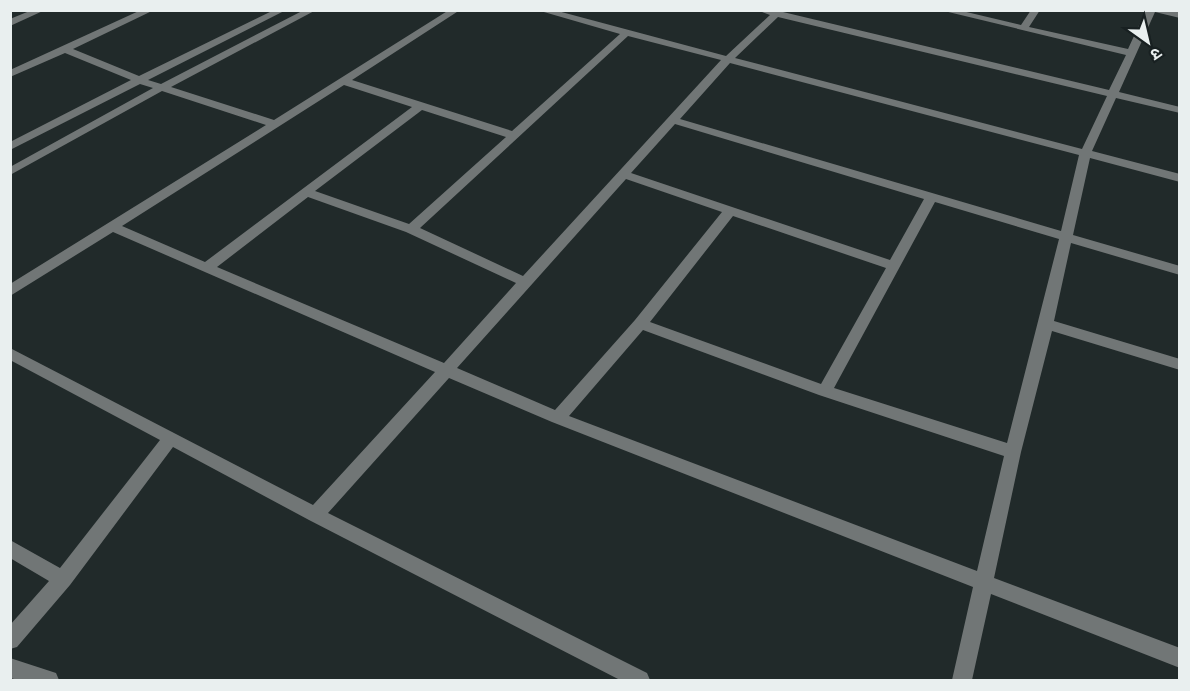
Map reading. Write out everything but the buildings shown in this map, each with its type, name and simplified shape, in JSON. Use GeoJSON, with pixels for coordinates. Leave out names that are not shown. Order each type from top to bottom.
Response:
{"type":"FeatureCollection","features":[{"type":"Feature","properties":{"kind":"street"},"geometry":{"type":"LineString","coordinates":[[10,23],[41,10]]}},
{"type":"Feature","properties":{"kind":"street"},"geometry":{"type":"LineString","coordinates":[[10,147],[139,80],[282,10]]}},
{"type":"Feature","properties":{"kind":"street"},"geometry":{"type":"LineString","coordinates":[[10,172],[162,87],[312,10]]}},
{"type":"Feature","properties":{"kind":"street"},"geometry":{"type":"LineString","coordinates":[[10,291],[456,10]]}},
{"type":"Feature","properties":{"kind":"street"},"geometry":{"type":"LineString","coordinates":[[541,10],[1179,178]]}},
{"type":"Feature","properties":{"kind":"street"},"geometry":{"type":"LineString","coordinates":[[761,10],[1179,110]]}},
{"type":"Feature","properties":{"kind":"street"},"geometry":{"type":"LineString","coordinates":[[944,10],[1131,53]]}},
{"type":"Feature","properties":{"kind":"street"},"geometry":{"type":"LineString","coordinates":[[1023,28],[1036,10]]}},
{"type":"Feature","properties":{"kind":"street"},"geometry":{"type":"LineString","coordinates":[[962,681],[982,583],[1085,155],[1131,53],[1154,10],[1179,15]]}},
{"type":"Feature","properties":{"kind":"street"},"geometry":{"type":"LineString","coordinates":[[10,74],[143,12]]}},
{"type":"Feature","properties":{"kind":"street"},"geometry":{"type":"LineString","coordinates":[[315,515],[727,60],[778,13]]}},
{"type":"Feature","properties":{"kind":"street"},"geometry":{"type":"LineString","coordinates":[[411,229],[626,33]]}},
{"type":"Feature","properties":{"kind":"street"},"geometry":{"type":"LineString","coordinates":[[65,49],[139,80],[275,124]]}},
{"type":"Feature","properties":{"kind":"street"},"geometry":{"type":"LineString","coordinates":[[343,81],[515,136]]}},
{"type":"Feature","properties":{"kind":"street"},"geometry":{"type":"LineString","coordinates":[[207,267],[420,106]]}},
{"type":"Feature","properties":{"kind":"street"},"geometry":{"type":"LineString","coordinates":[[672,120],[1179,271]]}},
{"type":"Feature","properties":{"kind":"street"},"geometry":{"type":"LineString","coordinates":[[622,174],[894,267]]}},
{"type":"Feature","properties":{"kind":"street"},"geometry":{"type":"LineString","coordinates":[[306,192],[411,229],[525,282]]}},
{"type":"Feature","properties":{"kind":"street"},"geometry":{"type":"LineString","coordinates":[[825,391],[931,198]]}},
{"type":"Feature","properties":{"kind":"street"},"geometry":{"type":"LineString","coordinates":[[558,418],[640,324],[730,211]]}},
{"type":"Feature","properties":{"kind":"street"},"geometry":{"type":"LineString","coordinates":[[112,227],[558,418],[982,583],[1179,653]]}},
{"type":"Feature","properties":{"kind":"street"},"geometry":{"type":"LineString","coordinates":[[640,324],[825,391],[1013,452]]}},
{"type":"Feature","properties":{"kind":"street"},"geometry":{"type":"LineString","coordinates":[[1046,324],[1179,364]]}},
{"type":"Feature","properties":{"kind":"street"},"geometry":{"type":"LineString","coordinates":[[10,353],[315,515],[640,681]]}},
{"type":"Feature","properties":{"kind":"street"},"geometry":{"type":"LineString","coordinates":[[10,640],[63,579],[171,438]]}},
{"type":"Feature","properties":{"kind":"street"},"geometry":{"type":"LineString","coordinates":[[10,548],[63,579]]}},
{"type":"Feature","properties":{"kind":"street"},"geometry":{"type":"LineString","coordinates":[[10,668],[49,681]]}}]}
